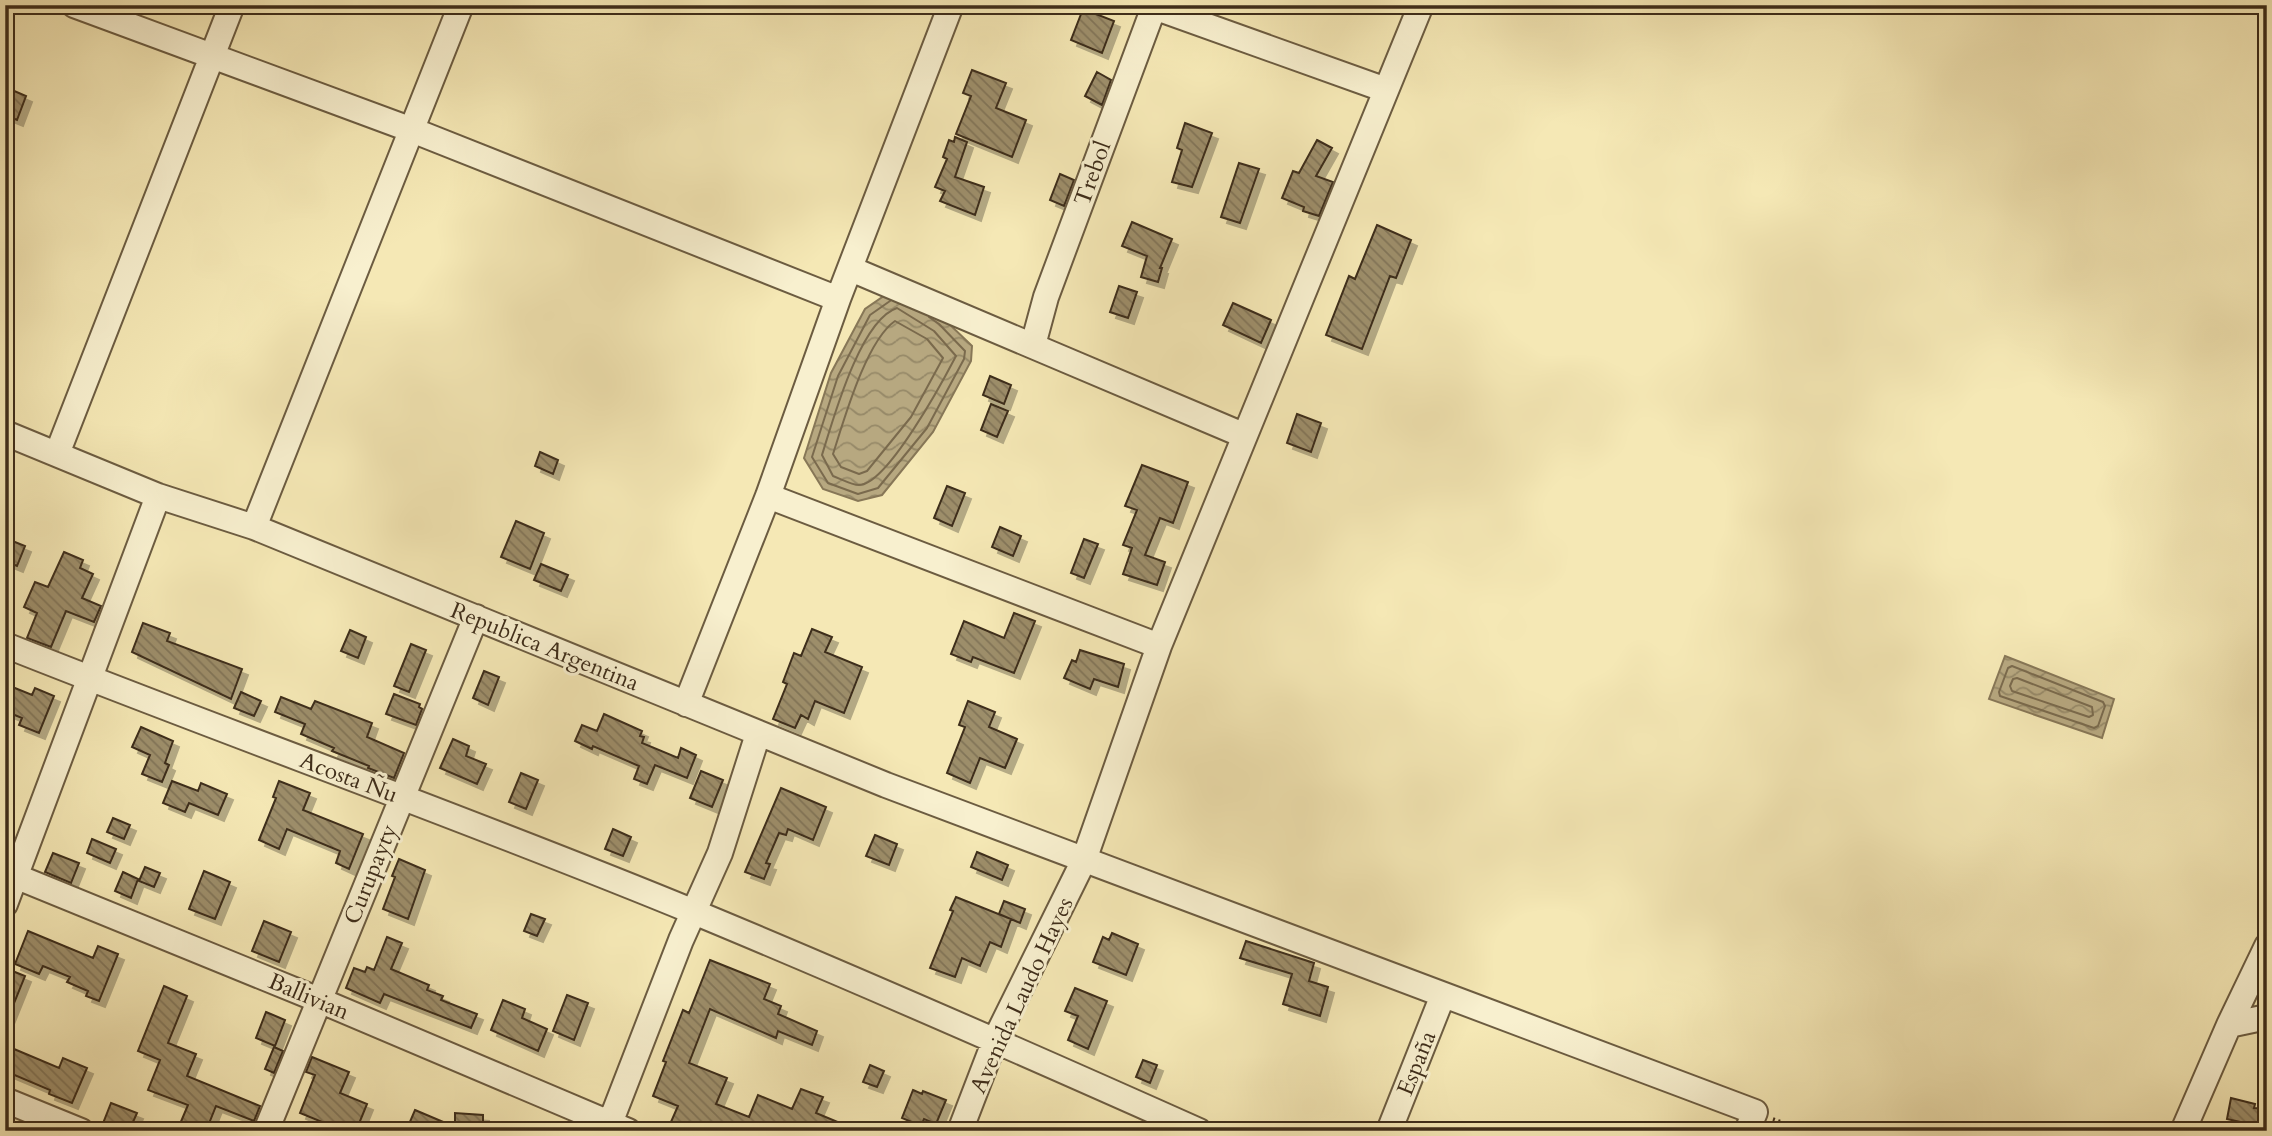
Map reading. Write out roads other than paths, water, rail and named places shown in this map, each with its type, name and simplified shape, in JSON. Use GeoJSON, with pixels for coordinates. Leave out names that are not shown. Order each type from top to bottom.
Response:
{"type":"FeatureCollection","features":[{"type":"Feature","properties":{"kind":"street"},"geometry":{"type":"LineString","coordinates":[[75,5],[412,130],[838,299]]}},
{"type":"Feature","properties":{"kind":"street"},"geometry":{"type":"LineString","coordinates":[[57,454],[232,5]]}},
{"type":"Feature","properties":{"kind":"street"},"geometry":{"type":"LineString","coordinates":[[254,527],[461,5]]}},
{"type":"Feature","properties":{"kind":"street"},"geometry":{"type":"LineString","coordinates":[[686,704],[768,496],[838,299],[951,5]]}},
{"type":"Feature","properties":{"kind":"street","name":"Avenida Laudo Hayes"},"geometry":{"type":"LineString","coordinates":[[960,1131],[995,1040],[1084,860],[1159,646],[1421,5]]}},
{"type":"Feature","properties":{"kind":"street"},"geometry":{"type":"LineString","coordinates":[[1152,6],[1386,90]]}},
{"type":"Feature","properties":{"kind":"street","name":"Trebol"},"geometry":{"type":"LineString","coordinates":[[1033,345],[1046,298],[1152,6]]}},
{"type":"Feature","properties":{"kind":"street"},"geometry":{"type":"LineString","coordinates":[[851,269],[1243,435]]}},
{"type":"Feature","properties":{"kind":"street","name":"Republica Argentina"},"geometry":{"type":"LineString","coordinates":[[5,433],[158,496],[254,527],[886,785],[1443,995],[1751,1121]]}},
{"type":"Feature","properties":{"kind":"street"},"geometry":{"type":"LineString","coordinates":[[5,904],[11,875],[91,679],[158,496]]}},
{"type":"Feature","properties":{"kind":"street"},"geometry":{"type":"LineString","coordinates":[[768,496],[1159,646]]}},
{"type":"Feature","properties":{"kind":"street","name":"Curupayty"},"geometry":{"type":"LineString","coordinates":[[266,1131],[475,617]]}},
{"type":"Feature","properties":{"kind":"street","name":"Acosta Ñu"},"geometry":{"type":"LineString","coordinates":[[5,645],[401,796],[692,912],[995,1040],[1199,1131]]}},
{"type":"Feature","properties":{"kind":"street"},"geometry":{"type":"LineString","coordinates":[[615,1129],[692,912],[720,853],[758,733]]}},
{"type":"Feature","properties":{"kind":"street","name":"Ballivian"},"geometry":{"type":"LineString","coordinates":[[11,875],[319,1000],[615,1129]]}},
{"type":"Feature","properties":{"kind":"street"},"geometry":{"type":"LineString","coordinates":[[2183,1131],[2267,946]]}},
{"type":"Feature","properties":{"kind":"street","name":"España"},"geometry":{"type":"LineString","coordinates":[[1389,1131],[1443,995]]}},
{"type":"Feature","properties":{"kind":"street"},"geometry":{"type":"LineString","coordinates":[[2229,1025],[2267,1017]]}},
{"type":"Feature","properties":{"kind":"street"},"geometry":{"type":"LineString","coordinates":[[5,1100],[81,1131]]}},
{"type":"Feature","properties":{"kind":"water"},"geometry":{"type":"Polygon","coordinates":[[[894,289],[944,319],[972,346],[971,361],[933,432],[882,495],[858,501],[823,489],[804,458],[831,373],[865,309],[894,289]]]}},
{"type":"Feature","properties":{"kind":"water"},"geometry":{"type":"Polygon","coordinates":[[[2005,656],[2114,699],[2102,738],[1989,699],[2005,656]]]}}]}
